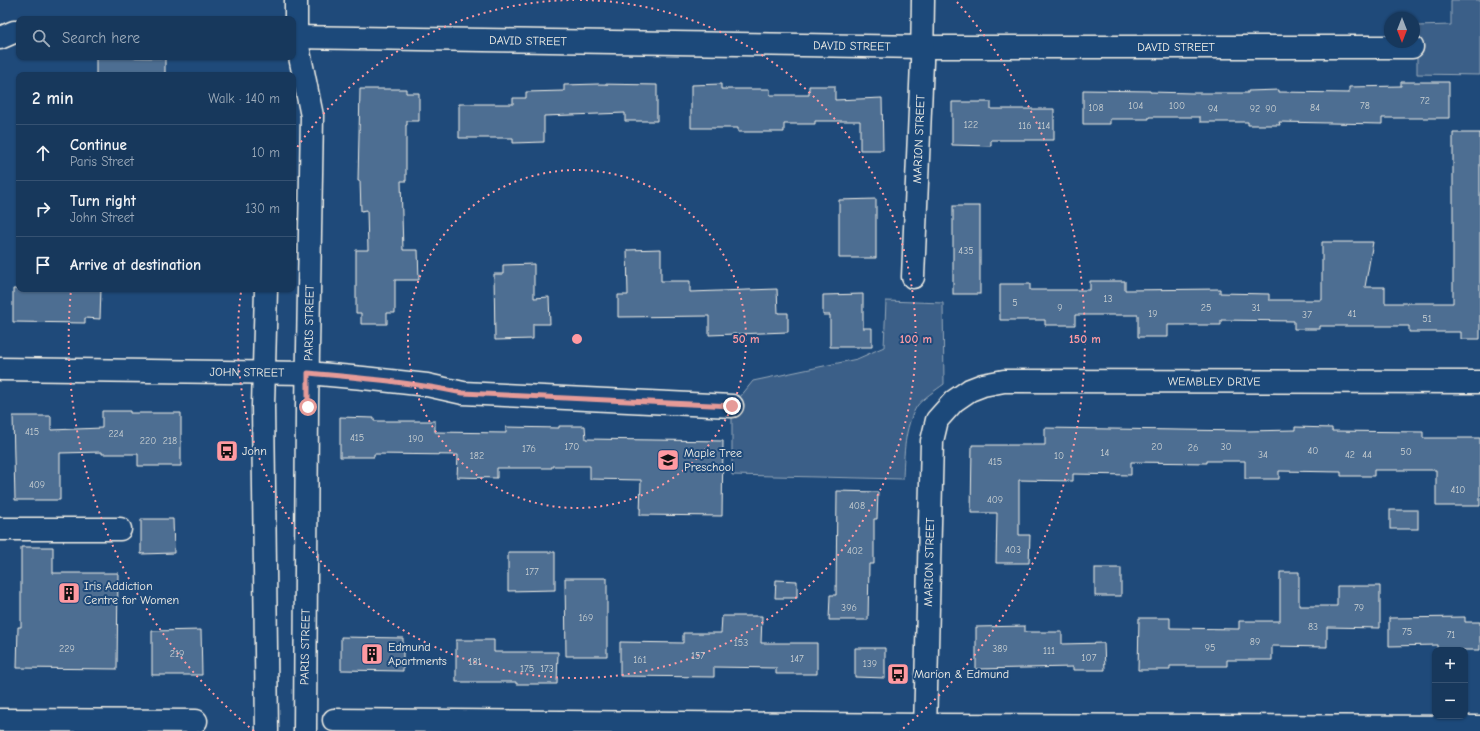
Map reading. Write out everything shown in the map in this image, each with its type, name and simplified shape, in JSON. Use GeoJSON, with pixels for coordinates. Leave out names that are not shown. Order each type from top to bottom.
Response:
{"type":"FeatureCollection","features":[{"type":"Feature","properties":{"kind":"street","name":"PARIS STREET"},"geometry":{"type":"LineString","coordinates":[[295,16],[296,0]]}},
{"type":"Feature","properties":{"kind":"street","name":"MARION STREET"},"geometry":{"type":"LineString","coordinates":[[913,277],[923,47],[923,0]]}},
{"type":"Feature","properties":{"kind":"street"},"geometry":{"type":"LineString","coordinates":[[0,38],[16,32]]}},
{"type":"Feature","properties":{"kind":"street","name":"DAVID STREET"},"geometry":{"type":"LineString","coordinates":[[296,45],[1384,47]]}},
{"type":"Feature","properties":{"kind":"street","name":"PARIS STREET"},"geometry":{"type":"LineString","coordinates":[[296,56],[312,116],[304,731]]}},
{"type":"Feature","properties":{"kind":"street","name":"PARIS STREET"},"geometry":{"type":"LineString","coordinates":[[288,72],[290,60]]}},
{"type":"Feature","properties":{"kind":"street"},"geometry":{"type":"LineString","coordinates":[[266,292],[263,373],[267,731]]}},
{"type":"Feature","properties":{"kind":"street","name":"JOHN STREET"},"geometry":{"type":"LineString","coordinates":[[0,369],[308,373],[398,382],[463,393],[732,406]]}},
{"type":"Feature","properties":{"kind":"street","name":"WEMBLEY DRIVE"},"geometry":{"type":"LineString","coordinates":[[954,401],[970,390],[983,385],[1004,381],[1480,382]]}},
{"type":"Feature","properties":{"kind":"street","name":"MARION STREET"},"geometry":{"type":"LineString","coordinates":[[925,728],[932,441],[937,420],[954,401]]}},
{"type":"Feature","properties":{"kind":"street"},"geometry":{"type":"LineString","coordinates":[[0,529],[120,529]]}},
{"type":"Feature","properties":{"kind":"street"},"geometry":{"type":"LineString","coordinates":[[0,720],[196,721]]}},
{"type":"Feature","properties":{"kind":"street"},"geometry":{"type":"LineString","coordinates":[[334,720],[620,726],[925,728],[1480,727]]}},
{"type":"Feature","properties":{"kind":"shaded area"},"geometry":{"type":"Polygon","coordinates":[[[1451,0],[1480,0],[1480,75],[1417,74],[1417,48],[1420,48],[1420,26],[1451,25],[1451,0]]]}},
{"type":"Feature","properties":{"kind":"shaded area"},"geometry":{"type":"Polygon","coordinates":[[[886,301],[943,303],[944,384],[922,400],[917,406],[909,423],[903,479],[732,475],[732,407],[753,381],[857,359],[884,347],[886,301]]]}},
{"type":"Feature","properties":{"kind":"building"},"geometry":{"type":"Polygon","coordinates":[[[96,60],[165,60],[165,72],[96,72],[96,60]]]}},
{"type":"Feature","properties":{"kind":"building"},"geometry":{"type":"Polygon","coordinates":[[[1401,82],[1449,82],[1449,118],[1382,118],[1382,124],[1279,122],[1280,125],[1248,125],[1248,122],[1200,122],[1200,117],[1149,117],[1149,119],[1110,119],[1110,124],[1083,124],[1083,90],[1248,93],[1248,91],[1279,90],[1279,92],[1349,93],[1349,87],[1401,86],[1401,82]]]}},
{"type":"Feature","properties":{"kind":"building"},"geometry":{"type":"Polygon","coordinates":[[[721,84],[721,89],[770,89],[770,95],[809,95],[809,86],[835,86],[835,100],[882,98],[883,150],[860,150],[860,121],[815,121],[815,124],[784,124],[784,132],[738,132],[738,128],[691,128],[691,85],[721,84]]]}},
{"type":"Feature","properties":{"kind":"building"},"geometry":{"type":"Polygon","coordinates":[[[564,85],[657,85],[657,121],[625,121],[625,113],[544,116],[544,142],[513,143],[513,138],[459,138],[459,104],[513,104],[513,98],[526,98],[526,92],[564,91],[564,85]]]}},
{"type":"Feature","properties":{"kind":"building"},"geometry":{"type":"Polygon","coordinates":[[[360,89],[406,89],[406,93],[419,93],[419,121],[407,121],[406,125],[406,181],[401,181],[403,250],[418,250],[419,280],[395,280],[395,313],[387,313],[387,324],[361,324],[361,313],[356,313],[356,250],[368,250],[367,210],[361,211],[360,181],[358,181],[360,89]]]}},
{"type":"Feature","properties":{"kind":"building"},"geometry":{"type":"Polygon","coordinates":[[[952,102],[991,102],[991,109],[1054,109],[1054,140],[991,140],[991,146],[952,145],[952,102]]]}},
{"type":"Feature","properties":{"kind":"building"},"geometry":{"type":"Polygon","coordinates":[[[1453,133],[1480,133],[1480,339],[1461,339],[1461,332],[1409,332],[1409,326],[1320,326],[1320,329],[1294,329],[1294,321],[1221,320],[1221,325],[1168,325],[1168,337],[1138,337],[1138,315],[1075,315],[1075,325],[1045,325],[1045,320],[1000,320],[1000,284],[1030,284],[1030,290],[1090,290],[1090,281],[1125,281],[1125,290],[1220,289],[1220,293],[1269,294],[1269,300],[1322,300],[1322,242],[1373,242],[1365,287],[1385,287],[1385,303],[1453,303],[1453,133]]]}},
{"type":"Feature","properties":{"kind":"building"},"geometry":{"type":"Polygon","coordinates":[[[876,199],[876,258],[839,258],[839,200],[876,199]]]}},
{"type":"Feature","properties":{"kind":"building"},"geometry":{"type":"Polygon","coordinates":[[[953,206],[980,206],[980,294],[953,294],[953,206]]]}},
{"type":"Feature","properties":{"kind":"building"},"geometry":{"type":"Polygon","coordinates":[[[661,249],[661,281],[690,281],[690,292],[777,289],[778,313],[788,313],[788,332],[709,335],[709,316],[618,317],[618,295],[628,295],[627,250],[661,249]]]}},
{"type":"Feature","properties":{"kind":"building"},"geometry":{"type":"Polygon","coordinates":[[[534,264],[534,298],[549,297],[550,324],[533,324],[533,339],[495,340],[494,274],[503,274],[503,265],[534,264]]]}},
{"type":"Feature","properties":{"kind":"building"},"geometry":{"type":"Polygon","coordinates":[[[13,289],[16,289],[16,292],[101,292],[100,319],[85,318],[85,323],[13,322],[13,289]]]}},
{"type":"Feature","properties":{"kind":"building"},"geometry":{"type":"Polygon","coordinates":[[[863,294],[863,328],[872,328],[872,347],[830,347],[830,315],[823,315],[823,295],[863,294]]]}},
{"type":"Feature","properties":{"kind":"building"},"geometry":{"type":"Polygon","coordinates":[[[102,411],[130,411],[130,413],[181,413],[181,466],[138,466],[138,454],[102,454],[102,452],[60,453],[60,500],[15,500],[13,416],[51,416],[51,430],[102,428],[102,411]]]}},
{"type":"Feature","properties":{"kind":"building"},"geometry":{"type":"Polygon","coordinates":[[[340,417],[374,418],[374,421],[435,421],[435,432],[506,433],[506,427],[559,428],[559,426],[585,426],[586,439],[723,441],[722,516],[640,515],[641,480],[590,479],[590,466],[497,468],[497,478],[457,477],[458,455],[374,454],[374,457],[340,457],[340,417]]]}},
{"type":"Feature","properties":{"kind":"building"},"geometry":{"type":"Polygon","coordinates":[[[1295,427],[1332,428],[1332,431],[1423,432],[1423,438],[1480,438],[1480,506],[1436,506],[1436,470],[1374,470],[1374,476],[1341,476],[1341,472],[1279,471],[1279,479],[1245,479],[1245,461],[1207,461],[1207,463],[1131,462],[1131,475],[1073,474],[1073,481],[1019,480],[1019,535],[1030,535],[1029,563],[996,563],[997,513],[971,513],[972,445],[1045,445],[1045,428],[1246,431],[1295,430],[1295,427]]]}},
{"type":"Feature","properties":{"kind":"building"},"geometry":{"type":"Polygon","coordinates":[[[837,491],[878,492],[877,519],[874,519],[874,564],[869,564],[868,620],[829,620],[830,595],[836,595],[837,491]]]}},
{"type":"Feature","properties":{"kind":"building"},"geometry":{"type":"Polygon","coordinates":[[[1390,510],[1418,510],[1418,529],[1390,529],[1390,510]]]}},
{"type":"Feature","properties":{"kind":"building"},"geometry":{"type":"Polygon","coordinates":[[[141,519],[173,519],[174,553],[141,554],[141,519]]]}},
{"type":"Feature","properties":{"kind":"building"},"geometry":{"type":"Polygon","coordinates":[[[21,547],[53,547],[53,573],[118,573],[117,669],[17,668],[18,627],[21,627],[21,547]]]}},
{"type":"Feature","properties":{"kind":"building"},"geometry":{"type":"Polygon","coordinates":[[[508,552],[555,552],[555,590],[508,591],[508,552]]]}},
{"type":"Feature","properties":{"kind":"building"},"geometry":{"type":"Polygon","coordinates":[[[1095,568],[1121,568],[1121,596],[1095,596],[1095,568]]]}},
{"type":"Feature","properties":{"kind":"building"},"geometry":{"type":"Polygon","coordinates":[[[1280,572],[1299,572],[1299,606],[1337,606],[1337,586],[1380,586],[1380,628],[1327,627],[1327,647],[1272,646],[1272,660],[1227,660],[1227,666],[1170,666],[1170,670],[1138,670],[1139,618],[1170,618],[1170,628],[1239,629],[1239,621],[1280,621],[1280,572]]]}},
{"type":"Feature","properties":{"kind":"building"},"geometry":{"type":"Polygon","coordinates":[[[565,578],[607,578],[607,656],[566,656],[565,578]]]}},
{"type":"Feature","properties":{"kind":"building"},"geometry":{"type":"Polygon","coordinates":[[[776,580],[797,581],[797,598],[775,598],[776,580]]]}},
{"type":"Feature","properties":{"kind":"building"},"geometry":{"type":"Polygon","coordinates":[[[722,616],[762,616],[761,643],[817,643],[817,674],[776,674],[776,668],[714,667],[714,677],[620,676],[620,642],[683,643],[683,633],[721,633],[722,616]]]}},
{"type":"Feature","properties":{"kind":"building"},"geometry":{"type":"Polygon","coordinates":[[[1465,617],[1465,622],[1480,622],[1480,650],[1468,650],[1468,647],[1437,647],[1437,645],[1389,646],[1389,618],[1465,617]]]}},
{"type":"Feature","properties":{"kind":"building"},"geometry":{"type":"Polygon","coordinates":[[[1025,626],[1025,632],[1062,632],[1062,644],[1104,643],[1105,670],[1073,670],[1073,667],[976,669],[976,627],[1025,626]]]}},
{"type":"Feature","properties":{"kind":"building"},"geometry":{"type":"Polygon","coordinates":[[[201,630],[202,675],[152,675],[152,631],[201,630]]]}},
{"type":"Feature","properties":{"kind":"building","name":"Edmund Apartments"},"geometry":{"type":"Polygon","coordinates":[[[341,637],[403,638],[403,671],[341,670],[341,637]]]}},
{"type":"Feature","properties":{"kind":"building"},"geometry":{"type":"Polygon","coordinates":[[[456,640],[494,640],[494,652],[558,652],[557,684],[456,682],[456,640]]]}},
{"type":"Feature","properties":{"kind":"building"},"geometry":{"type":"Polygon","coordinates":[[[855,648],[885,648],[885,678],[855,677],[855,648]]]}},
{"type":"Feature","properties":{"kind":"place","name":"John"},"geometry":{"type":"Point","coordinates":[227,451]}},
{"type":"Feature","properties":{"kind":"place","name":"Maple Tree Preschool"},"geometry":{"type":"Point","coordinates":[668,460]}},
{"type":"Feature","properties":{"kind":"place","name":"Iris Addiction Centre for Women"},"geometry":{"type":"Point","coordinates":[69,593]}},
{"type":"Feature","properties":{"kind":"place","name":"Edmund Apartments"},"geometry":{"type":"Point","coordinates":[372,654]}},
{"type":"Feature","properties":{"kind":"place","name":"Marion & Edmund"},"geometry":{"type":"Point","coordinates":[898,674]}},
{"type":"Feature","properties":{"kind":"route"},"geometry":{"type":"LineString","coordinates":[[308,407],[308,373],[427,386],[463,393],[732,406]]}}]}
